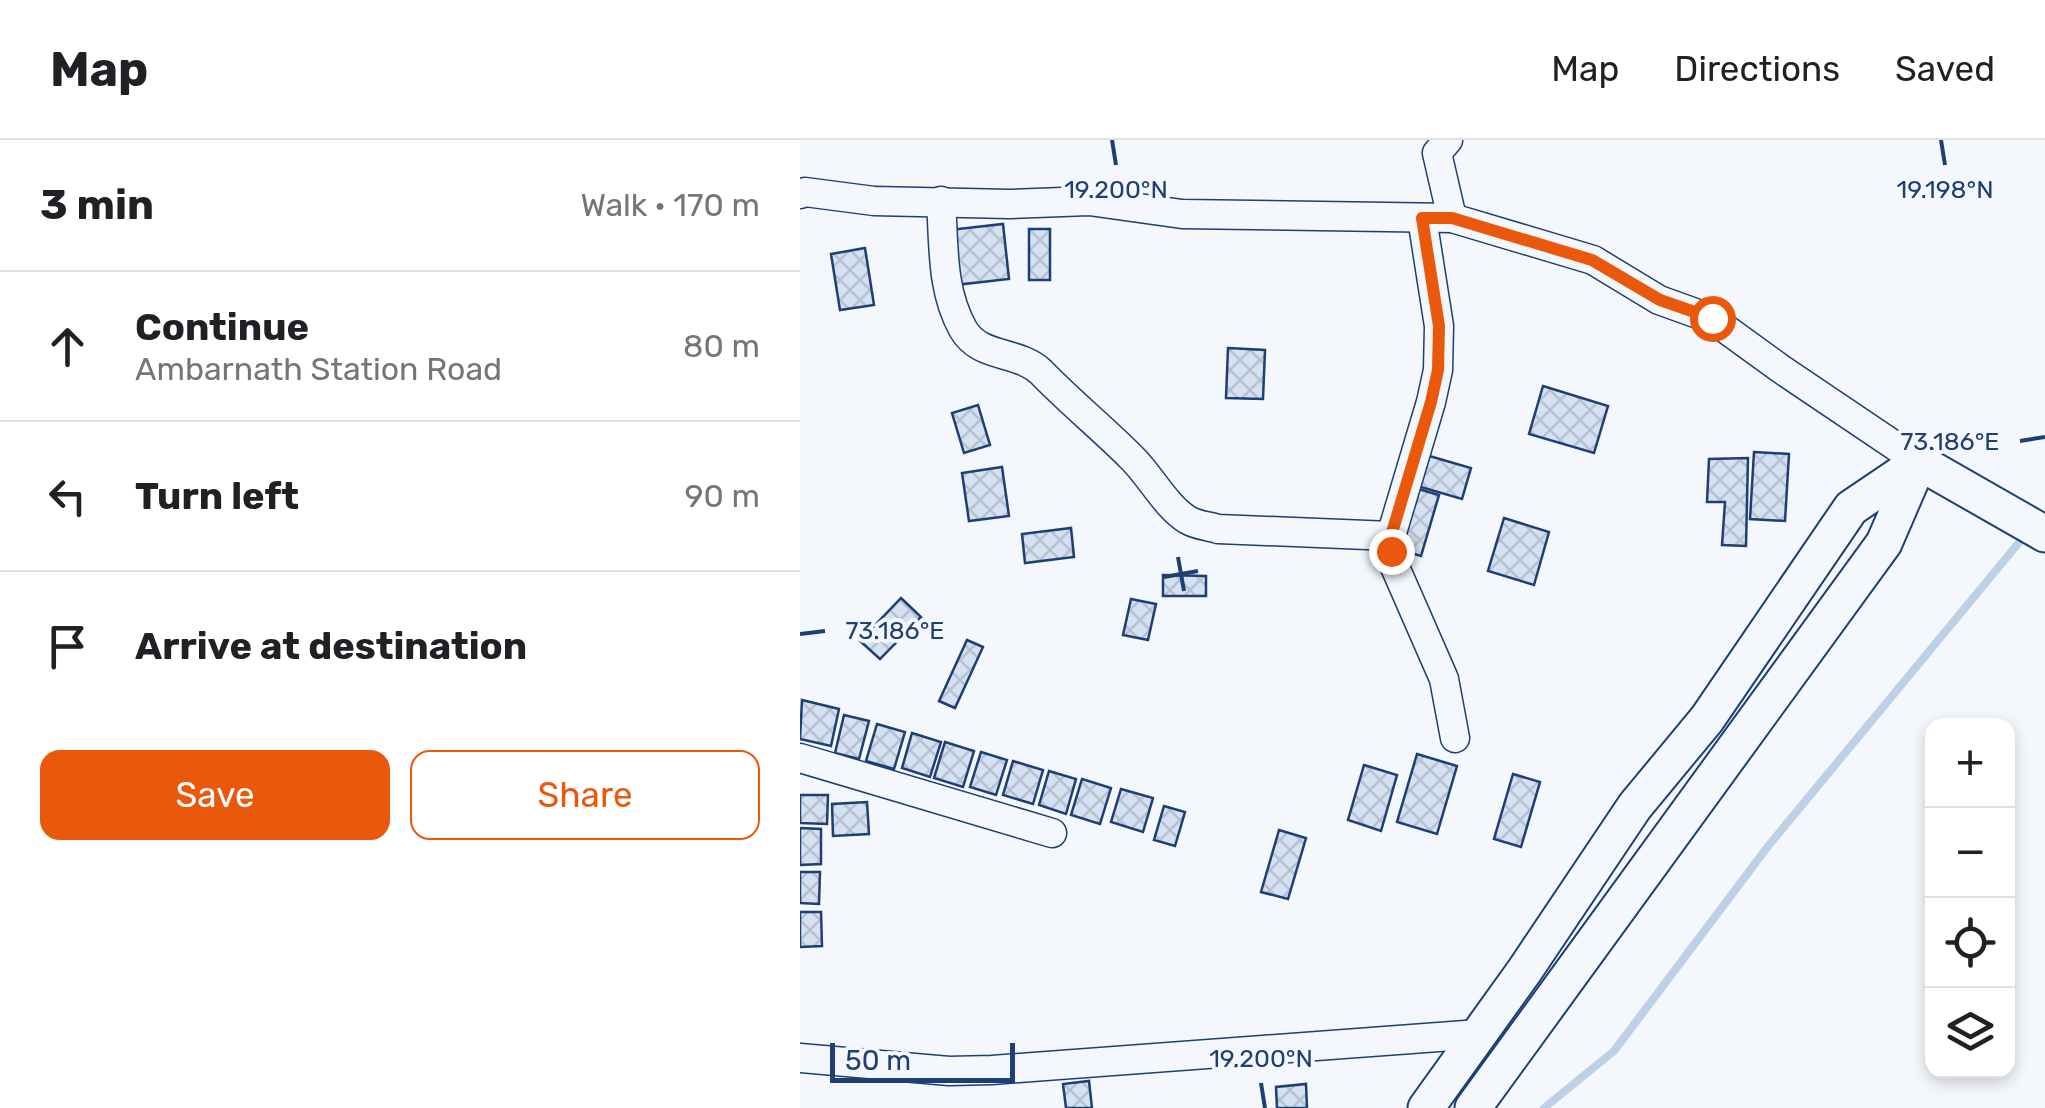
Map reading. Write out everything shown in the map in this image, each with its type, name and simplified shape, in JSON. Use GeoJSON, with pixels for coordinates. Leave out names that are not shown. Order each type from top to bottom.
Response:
{"type":"FeatureCollection","features":[{"type":"Feature","properties":{"kind":"main road"},"geometry":{"type":"LineString","coordinates":[[1919,462],[2045,534]]}},
{"type":"Feature","properties":{"kind":"main road"},"geometry":{"type":"LineString","coordinates":[[1426,1108],[1635,806],[1707,719],[1852,508],[1919,462]]}},
{"type":"Feature","properties":{"kind":"main road"},"geometry":{"type":"LineString","coordinates":[[1473,1108],[1884,543],[1919,462]]}},
{"type":"Feature","properties":{"kind":"street"},"geometry":{"type":"LineString","coordinates":[[1448,140],[1437,154],[1452,218]]}},
{"type":"Feature","properties":{"kind":"street"},"geometry":{"type":"LineString","coordinates":[[800,194],[874,201],[1089,201],[1182,214],[1452,218],[1592,260],[1660,300],[1712,318],[1919,462]]}},
{"type":"Feature","properties":{"kind":"street"},"geometry":{"type":"LineString","coordinates":[[941,201],[946,291],[964,331],[986,350],[1014,356],[1038,368],[1060,393],[1133,458],[1190,522],[1218,528],[1391,536]]}},
{"type":"Feature","properties":{"kind":"street"},"geometry":{"type":"LineString","coordinates":[[1422,218],[1439,326],[1438,370],[1391,536],[1391,551],[1444,679],[1455,738]]}},
{"type":"Feature","properties":{"kind":"street"},"geometry":{"type":"LineString","coordinates":[[800,758],[1052,833]]}},
{"type":"Feature","properties":{"kind":"street"},"geometry":{"type":"LineString","coordinates":[[800,1058],[949,1071],[992,1070],[1479,1034]]}},
{"type":"Feature","properties":{"kind":"building"},"geometry":{"type":"Polygon","coordinates":[[[1003,224],[1009,279],[955,285],[949,230],[1003,224]]]}},
{"type":"Feature","properties":{"kind":"building"},"geometry":{"type":"Polygon","coordinates":[[[1029,229],[1050,229],[1050,280],[1029,280],[1029,229]]]}},
{"type":"Feature","properties":{"kind":"building"},"geometry":{"type":"Polygon","coordinates":[[[865,248],[874,305],[840,310],[831,254],[865,248]]]}},
{"type":"Feature","properties":{"kind":"building"},"geometry":{"type":"Polygon","coordinates":[[[1228,348],[1265,350],[1263,399],[1226,398],[1228,348]]]}},
{"type":"Feature","properties":{"kind":"building"},"geometry":{"type":"Polygon","coordinates":[[[1543,386],[1608,406],[1594,453],[1529,434],[1543,386]]]}},
{"type":"Feature","properties":{"kind":"building"},"geometry":{"type":"Polygon","coordinates":[[[978,405],[990,445],[964,453],[952,413],[978,405]]]}},
{"type":"Feature","properties":{"kind":"building"},"geometry":{"type":"Polygon","coordinates":[[[1754,452],[1789,454],[1785,521],[1750,519],[1754,452]]]}},
{"type":"Feature","properties":{"kind":"building"},"geometry":{"type":"Polygon","coordinates":[[[1426,455],[1471,468],[1462,499],[1417,486],[1426,455]]]}},
{"type":"Feature","properties":{"kind":"building"},"geometry":{"type":"Polygon","coordinates":[[[1748,458],[1746,546],[1722,545],[1725,502],[1707,502],[1709,459],[1748,458]]]}},
{"type":"Feature","properties":{"kind":"building"},"geometry":{"type":"Polygon","coordinates":[[[1002,467],[1009,516],[969,521],[962,473],[1002,467]]]}},
{"type":"Feature","properties":{"kind":"building"},"geometry":{"type":"Polygon","coordinates":[[[1415,488],[1439,495],[1421,556],[1397,549],[1415,488]]]}},
{"type":"Feature","properties":{"kind":"building"},"geometry":{"type":"Polygon","coordinates":[[[1504,518],[1549,532],[1534,585],[1488,571],[1504,518]]]}},
{"type":"Feature","properties":{"kind":"building"},"geometry":{"type":"Polygon","coordinates":[[[1071,528],[1074,557],[1025,563],[1022,534],[1071,528]]]}},
{"type":"Feature","properties":{"kind":"building"},"geometry":{"type":"Polygon","coordinates":[[[1163,575],[1206,576],[1206,596],[1163,596],[1163,575]]]}},
{"type":"Feature","properties":{"kind":"building"},"geometry":{"type":"Polygon","coordinates":[[[901,598],[921,617],[880,659],[860,641],[901,598]]]}},
{"type":"Feature","properties":{"kind":"building"},"geometry":{"type":"Polygon","coordinates":[[[1131,599],[1156,604],[1148,640],[1123,635],[1131,599]]]}},
{"type":"Feature","properties":{"kind":"building"},"geometry":{"type":"Polygon","coordinates":[[[967,640],[983,647],[955,708],[939,701],[967,640]]]}},
{"type":"Feature","properties":{"kind":"building"},"geometry":{"type":"Polygon","coordinates":[[[802,700],[839,709],[831,746],[800,739],[802,700]]]}},
{"type":"Feature","properties":{"kind":"building"},"geometry":{"type":"Polygon","coordinates":[[[844,715],[869,721],[859,759],[835,753],[844,715]]]}},
{"type":"Feature","properties":{"kind":"building"},"geometry":{"type":"Polygon","coordinates":[[[877,724],[905,732],[894,769],[866,761],[877,724]]]}},
{"type":"Feature","properties":{"kind":"building"},"geometry":{"type":"Polygon","coordinates":[[[912,733],[941,742],[930,777],[902,768],[912,733]]]}},
{"type":"Feature","properties":{"kind":"building"},"geometry":{"type":"Polygon","coordinates":[[[945,742],[974,751],[963,787],[934,778],[945,742]]]}},
{"type":"Feature","properties":{"kind":"building"},"geometry":{"type":"Polygon","coordinates":[[[981,752],[1007,760],[996,795],[970,787],[981,752]]]}},
{"type":"Feature","properties":{"kind":"building"},"geometry":{"type":"Polygon","coordinates":[[[1417,754],[1457,766],[1437,834],[1397,822],[1417,754]]]}},
{"type":"Feature","properties":{"kind":"building"},"geometry":{"type":"Polygon","coordinates":[[[1013,761],[1043,770],[1033,804],[1003,795],[1013,761]]]}},
{"type":"Feature","properties":{"kind":"building"},"geometry":{"type":"Polygon","coordinates":[[[1364,765],[1397,775],[1381,831],[1348,820],[1364,765]]]}},
{"type":"Feature","properties":{"kind":"building"},"geometry":{"type":"Polygon","coordinates":[[[1049,771],[1076,779],[1066,814],[1039,805],[1049,771]]]}},
{"type":"Feature","properties":{"kind":"building"},"geometry":{"type":"Polygon","coordinates":[[[1513,774],[1540,782],[1521,847],[1494,839],[1513,774]]]}},
{"type":"Feature","properties":{"kind":"building"},"geometry":{"type":"Polygon","coordinates":[[[1082,779],[1111,788],[1100,824],[1071,815],[1082,779]]]}},
{"type":"Feature","properties":{"kind":"building"},"geometry":{"type":"Polygon","coordinates":[[[1121,789],[1153,798],[1143,832],[1111,822],[1121,789]]]}},
{"type":"Feature","properties":{"kind":"building"},"geometry":{"type":"Polygon","coordinates":[[[800,795],[828,795],[827,824],[800,823],[800,795]]]}},
{"type":"Feature","properties":{"kind":"building"},"geometry":{"type":"Polygon","coordinates":[[[867,802],[869,834],[833,836],[832,804],[867,802]]]}},
{"type":"Feature","properties":{"kind":"building"},"geometry":{"type":"Polygon","coordinates":[[[1164,806],[1185,812],[1175,846],[1154,840],[1164,806]]]}},
{"type":"Feature","properties":{"kind":"building"},"geometry":{"type":"Polygon","coordinates":[[[800,828],[821,829],[821,864],[800,865],[800,828]]]}},
{"type":"Feature","properties":{"kind":"building"},"geometry":{"type":"Polygon","coordinates":[[[1279,830],[1306,838],[1288,899],[1261,892],[1279,830]]]}},
{"type":"Feature","properties":{"kind":"building"},"geometry":{"type":"Polygon","coordinates":[[[800,872],[820,872],[819,904],[800,903],[800,872]]]}},
{"type":"Feature","properties":{"kind":"building"},"geometry":{"type":"Polygon","coordinates":[[[800,912],[821,912],[822,946],[800,947],[800,912]]]}},
{"type":"Feature","properties":{"kind":"building"},"geometry":{"type":"Polygon","coordinates":[[[1089,1081],[1092,1108],[1066,1108],[1063,1084],[1089,1081]]]}},
{"type":"Feature","properties":{"kind":"building"},"geometry":{"type":"Polygon","coordinates":[[[1306,1084],[1307,1108],[1277,1108],[1276,1087],[1306,1084]]]}},
{"type":"Feature","properties":{"kind":"waterway"},"geometry":{"type":"LineString","coordinates":[[1544,1108],[1614,1051],[1769,845],[2026,534]]}},
{"type":"Feature","properties":{"kind":"route"},"geometry":{"type":"LineString","coordinates":[[1391,551],[1391,536],[1438,370],[1439,326],[1422,218],[1452,218],[1592,260],[1660,300],[1712,318]]}}]}
